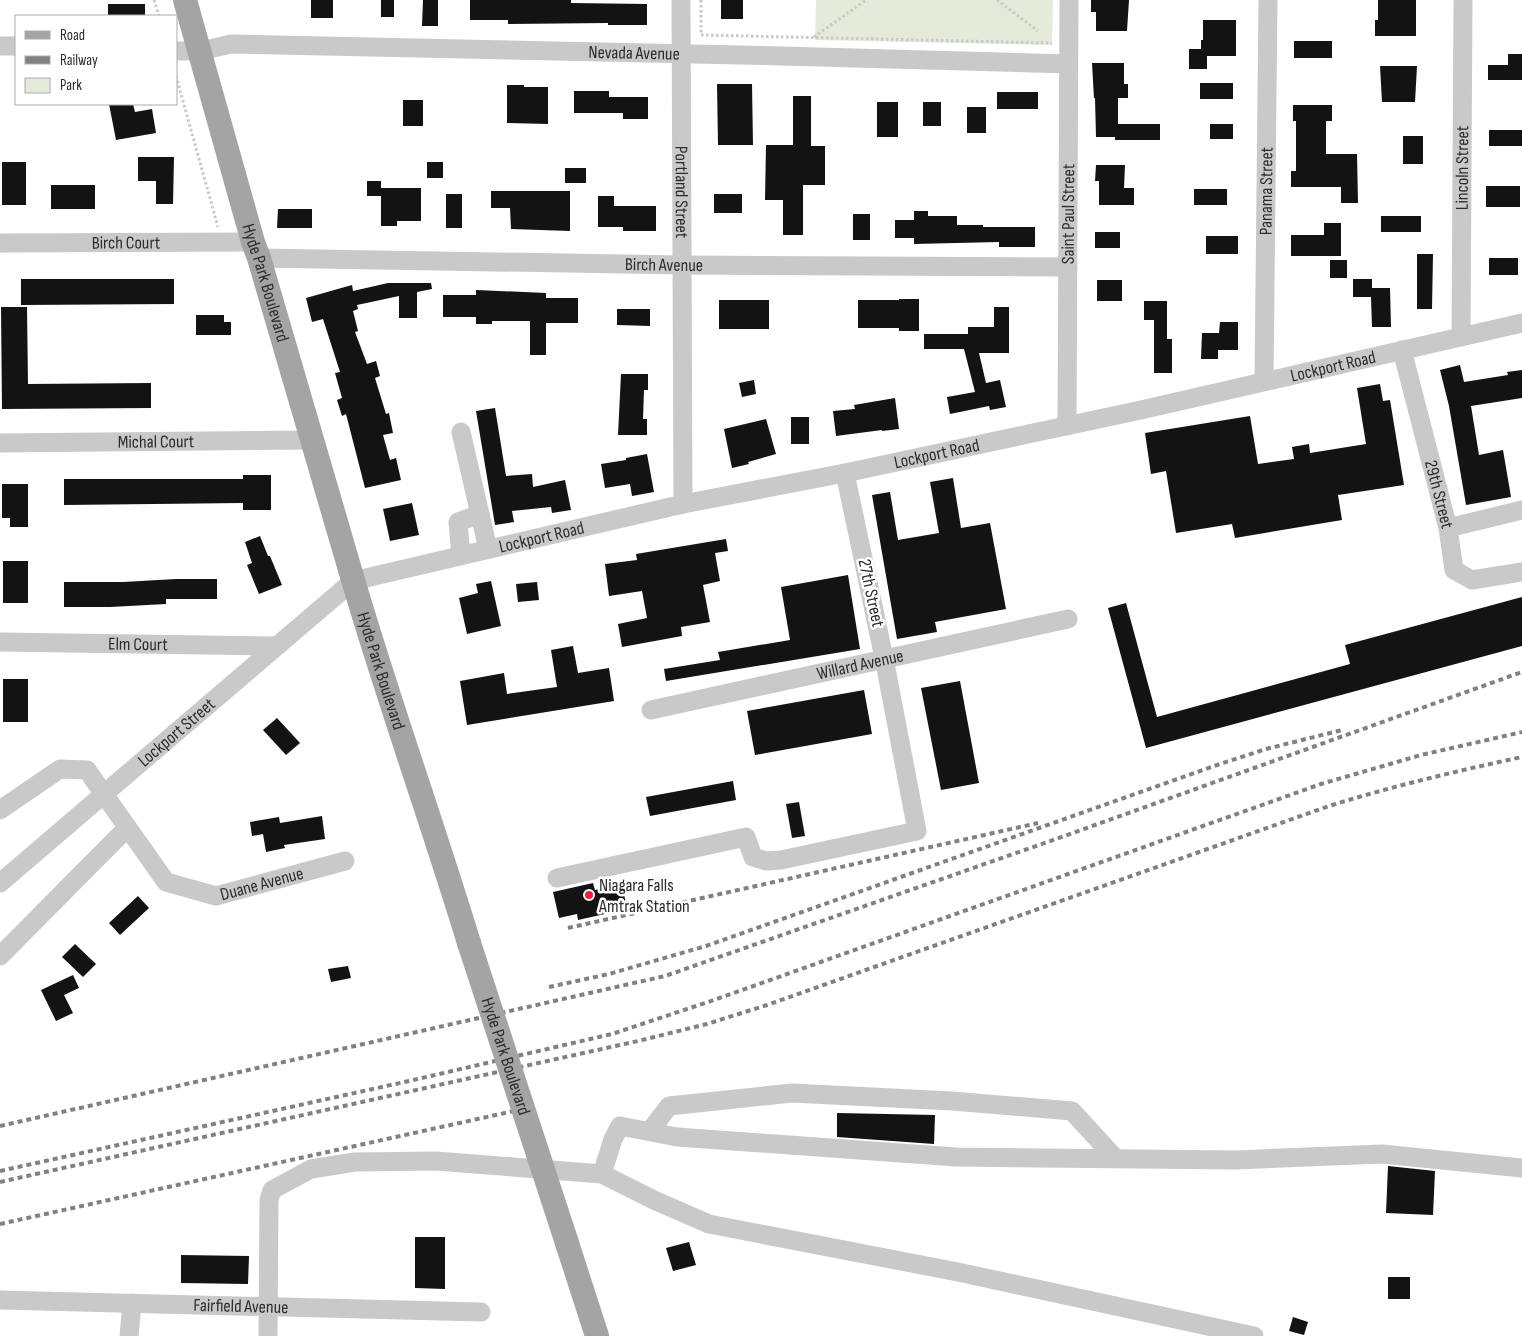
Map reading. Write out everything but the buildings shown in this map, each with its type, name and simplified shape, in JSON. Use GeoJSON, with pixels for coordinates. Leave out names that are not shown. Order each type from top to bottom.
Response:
{"type":"FeatureCollection","features":[{"type":"Feature","properties":{"kind":"main road","name":"Hyde Park Boulevard"},"geometry":{"type":"LineString","coordinates":[[185,0],[353,581],[410,763],[436,834],[469,943],[597,1336]]}},
{"type":"Feature","properties":{"kind":"street","name":"Portland Street"},"geometry":{"type":"LineString","coordinates":[[681,0],[683,504]]}},
{"type":"Feature","properties":{"kind":"street","name":"Saint Paul Street"},"geometry":{"type":"LineString","coordinates":[[1067,426],[1069,0]]}},
{"type":"Feature","properties":{"kind":"street","name":"Panama Street"},"geometry":{"type":"LineString","coordinates":[[1264,381],[1268,0]]}},
{"type":"Feature","properties":{"kind":"street","name":"Lincoln Street"},"geometry":{"type":"LineString","coordinates":[[1460,337],[1463,0]]}},
{"type":"Feature","properties":{"kind":"street","name":"Nevada Avenue"},"geometry":{"type":"LineString","coordinates":[[178,50],[201,51],[231,44],[1068,64]]}},
{"type":"Feature","properties":{"kind":"street"},"geometry":{"type":"LineString","coordinates":[[0,46],[15,46]]}},
{"type":"Feature","properties":{"kind":"street","name":"Birch Court"},"geometry":{"type":"LineString","coordinates":[[0,243],[221,241],[256,250]]}},
{"type":"Feature","properties":{"kind":"street","name":"Birch Avenue"},"geometry":{"type":"LineString","coordinates":[[256,250],[682,265],[1068,267]]}},
{"type":"Feature","properties":{"kind":"street","name":"Lockport Road"},"geometry":{"type":"LineString","coordinates":[[353,581],[683,504],[845,474],[1522,323]]}},
{"type":"Feature","properties":{"kind":"street","name":"29th Street"},"geometry":{"type":"LineString","coordinates":[[1402,350],[1448,528],[1454,570],[1472,580],[1522,572]]}},
{"type":"Feature","properties":{"kind":"street"},"geometry":{"type":"LineString","coordinates":[[461,432],[488,550]]}},
{"type":"Feature","properties":{"kind":"street","name":"Michal Court"},"geometry":{"type":"LineString","coordinates":[[0,443],[312,440]]}},
{"type":"Feature","properties":{"kind":"street","name":"27th Street"},"geometry":{"type":"LineString","coordinates":[[557,878],[746,837],[753,857],[766,861],[781,860],[917,832],[884,658],[845,474]]}},
{"type":"Feature","properties":{"kind":"street"},"geometry":{"type":"LineString","coordinates":[[1448,528],[1522,510]]}},
{"type":"Feature","properties":{"kind":"street"},"geometry":{"type":"LineString","coordinates":[[461,556],[458,522],[480,514]]}},
{"type":"Feature","properties":{"kind":"street","name":"Lockport Street"},"geometry":{"type":"LineString","coordinates":[[0,883],[353,581]]}},
{"type":"Feature","properties":{"kind":"street","name":"Willard Avenue"},"geometry":{"type":"LineString","coordinates":[[651,710],[1068,619]]}},
{"type":"Feature","properties":{"kind":"street","name":"Elm Court"},"geometry":{"type":"LineString","coordinates":[[0,642],[276,646]]}},
{"type":"Feature","properties":{"kind":"street","name":"Duane Avenue"},"geometry":{"type":"LineString","coordinates":[[0,810],[60,769],[87,770],[166,882],[216,896],[345,861]]}},
{"type":"Feature","properties":{"kind":"street"},"geometry":{"type":"LineString","coordinates":[[0,956],[127,828]]}},
{"type":"Feature","properties":{"kind":"street"},"geometry":{"type":"LineString","coordinates":[[650,1131],[669,1106],[792,1093],[942,1100],[1072,1111],[1115,1158]]}},
{"type":"Feature","properties":{"kind":"street"},"geometry":{"type":"LineString","coordinates":[[602,1174],[620,1126],[677,1137],[956,1156],[1236,1160],[1382,1154],[1522,1168]]}},
{"type":"Feature","properties":{"kind":"street"},"geometry":{"type":"LineString","coordinates":[[268,1336],[269,1200],[272,1190],[312,1169],[355,1162],[436,1161],[602,1174],[656,1201],[709,1224],[958,1272],[1254,1336]]}},
{"type":"Feature","properties":{"kind":"street","name":"Fairfield Avenue"},"geometry":{"type":"LineString","coordinates":[[0,1300],[481,1312]]}},
{"type":"Feature","properties":{"kind":"street"},"geometry":{"type":"LineString","coordinates":[[129,1336],[132,1303]]}},
{"type":"Feature","properties":{"kind":"path"},"geometry":{"type":"LineString","coordinates":[[154,0],[159,15]]}},
{"type":"Feature","properties":{"kind":"path"},"geometry":{"type":"LineString","coordinates":[[701,0],[700,35],[1058,43]]}},
{"type":"Feature","properties":{"kind":"path"},"geometry":{"type":"LineString","coordinates":[[813,38],[866,0]]}},
{"type":"Feature","properties":{"kind":"path"},"geometry":{"type":"LineString","coordinates":[[998,0],[1038,31]]}},
{"type":"Feature","properties":{"kind":"path"},"geometry":{"type":"LineString","coordinates":[[178,83],[221,241]]}},
{"type":"Feature","properties":{"kind":"green space"},"geometry":{"type":"Polygon","coordinates":[[[816,0],[1053,0],[1052,45],[815,40],[816,0]]]}},
{"type":"Feature","properties":{"kind":"railway"},"geometry":{"type":"LineString","coordinates":[[0,1126],[665,976],[1056,839],[1522,672]]}},
{"type":"Feature","properties":{"kind":"railway"},"geometry":{"type":"LineString","coordinates":[[549,987],[609,974],[706,946],[1217,765],[1266,749],[1342,730]]}},
{"type":"Feature","properties":{"kind":"railway"},"geometry":{"type":"LineString","coordinates":[[0,1171],[409,1081],[612,1034],[714,1000],[1321,784],[1421,755],[1522,732]]}},
{"type":"Feature","properties":{"kind":"railway"},"geometry":{"type":"LineString","coordinates":[[0,1182],[638,1041],[707,1024],[767,1005],[1329,806],[1425,779],[1522,757]]}},
{"type":"Feature","properties":{"kind":"railway"},"geometry":{"type":"LineString","coordinates":[[568,928],[1038,823]]}},
{"type":"Feature","properties":{"kind":"railway"},"geometry":{"type":"LineString","coordinates":[[0,1224],[514,1111]]}},
{"type":"Feature","properties":{"kind":"place","name":"Niagara Falls Amtrak Station"},"geometry":{"type":"Point","coordinates":[589,895]}}]}
